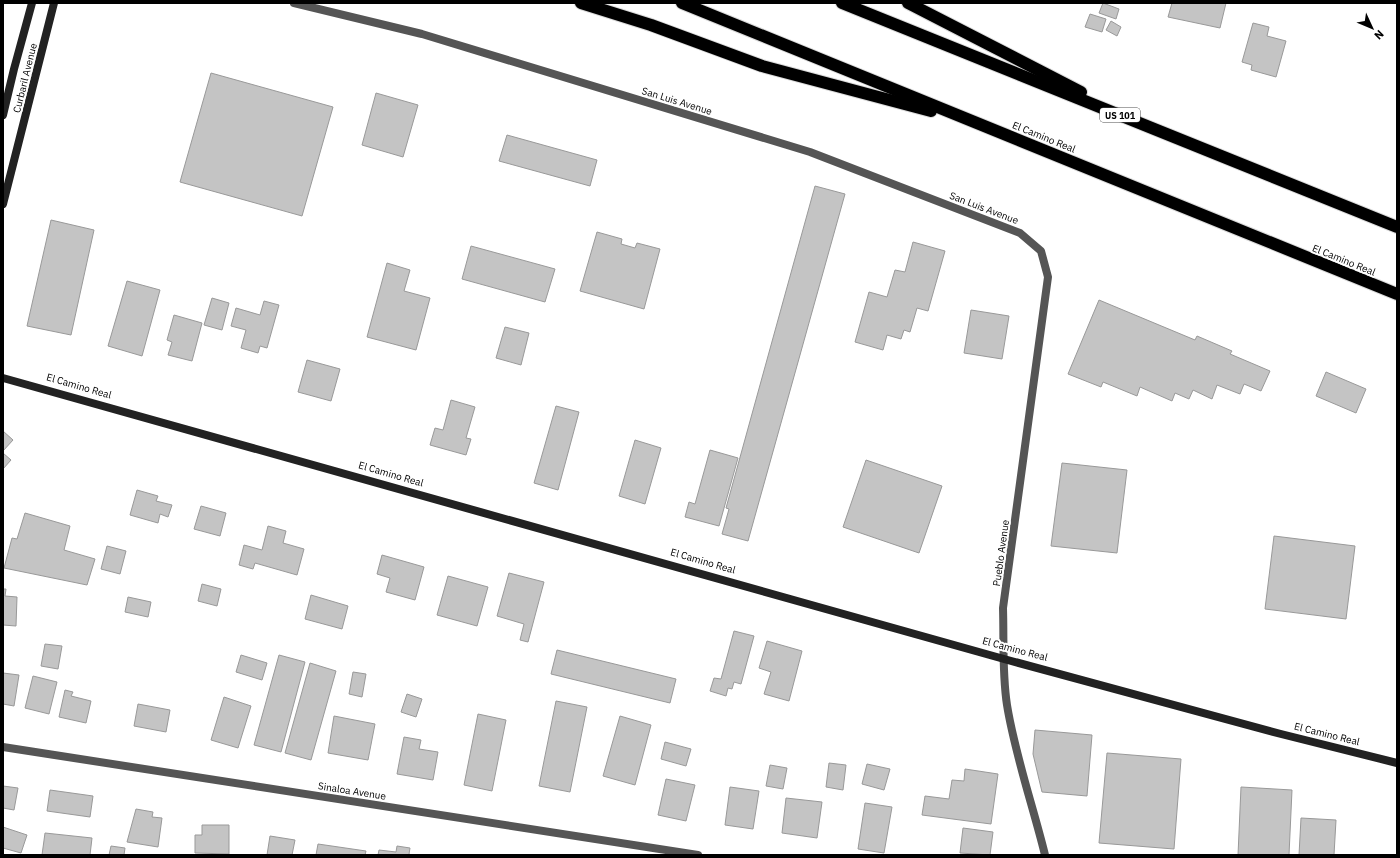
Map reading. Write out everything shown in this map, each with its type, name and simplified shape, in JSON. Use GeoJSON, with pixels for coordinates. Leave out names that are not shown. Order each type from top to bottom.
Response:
{"type":"FeatureCollection","features":[{"type":"Feature","properties":{"kind":"highway"},"geometry":{"type":"LineString","coordinates":[[581,3],[650,25],[762,66],[982,125]]}},
{"type":"Feature","properties":{"kind":"highway","name":"El Camino Real"},"geometry":{"type":"LineString","coordinates":[[682,3],[1397,294]]}},
{"type":"Feature","properties":{"kind":"highway","name":"US 101"},"geometry":{"type":"LineString","coordinates":[[842,3],[1397,227]]}},
{"type":"Feature","properties":{"kind":"highway"},"geometry":{"type":"LineString","coordinates":[[908,3],[1147,127]]}},
{"type":"Feature","properties":{"kind":"main road","name":"Curbaril Avenue"},"geometry":{"type":"LineString","coordinates":[[3,115],[32,3]]}},
{"type":"Feature","properties":{"kind":"main road","name":"Curbaril Avenue"},"geometry":{"type":"LineString","coordinates":[[3,204],[54,3]]}},
{"type":"Feature","properties":{"kind":"main road","name":"El Camino Real"},"geometry":{"type":"LineString","coordinates":[[3,378],[1004,658],[1281,734],[1397,764]]}},
{"type":"Feature","properties":{"kind":"street","name":"San Luis Avenue"},"geometry":{"type":"LineString","coordinates":[[294,3],[422,34],[810,152],[1020,233],[1042,252]]}},
{"type":"Feature","properties":{"kind":"street","name":"Pueblo Avenue"},"geometry":{"type":"LineString","coordinates":[[1042,252],[1048,277],[1003,608],[1007,704],[1013,738],[1045,855]]}},
{"type":"Feature","properties":{"kind":"street","name":"Sinaloa Avenue"},"geometry":{"type":"LineString","coordinates":[[3,747],[698,855]]}},
{"type":"Feature","properties":{"kind":"building"},"geometry":{"type":"Polygon","coordinates":[[[1103,3],[1119,9],[1116,19],[1099,13],[1103,3]]]}},
{"type":"Feature","properties":{"kind":"building"},"geometry":{"type":"Polygon","coordinates":[[[1172,3],[1226,3],[1220,28],[1168,17],[1172,3]]]}},
{"type":"Feature","properties":{"kind":"building"},"geometry":{"type":"Polygon","coordinates":[[[1090,14],[1106,19],[1102,32],[1085,27],[1090,14]]]}},
{"type":"Feature","properties":{"kind":"building"},"geometry":{"type":"Polygon","coordinates":[[[1111,21],[1121,27],[1117,36],[1106,30],[1111,21]]]}},
{"type":"Feature","properties":{"kind":"building"},"geometry":{"type":"Polygon","coordinates":[[[1253,23],[1269,27],[1267,36],[1286,41],[1276,77],[1251,70],[1252,65],[1242,62],[1253,23]]]}},
{"type":"Feature","properties":{"kind":"building"},"geometry":{"type":"Polygon","coordinates":[[[211,73],[333,107],[302,216],[180,182],[211,73]]]}},
{"type":"Feature","properties":{"kind":"building"},"geometry":{"type":"Polygon","coordinates":[[[376,93],[418,105],[403,157],[362,145],[376,93]]]}},
{"type":"Feature","properties":{"kind":"building"},"geometry":{"type":"Polygon","coordinates":[[[507,135],[597,160],[590,186],[499,161],[507,135]]]}},
{"type":"Feature","properties":{"kind":"building"},"geometry":{"type":"Polygon","coordinates":[[[815,186],[845,194],[748,541],[722,534],[729,509],[726,508],[815,186]]]}},
{"type":"Feature","properties":{"kind":"building"},"geometry":{"type":"Polygon","coordinates":[[[51,220],[94,230],[71,335],[27,326],[51,220]]]}},
{"type":"Feature","properties":{"kind":"building"},"geometry":{"type":"Polygon","coordinates":[[[597,232],[622,239],[621,244],[635,248],[637,243],[660,249],[644,309],[580,291],[597,232]]]}},
{"type":"Feature","properties":{"kind":"building"},"geometry":{"type":"Polygon","coordinates":[[[913,242],[945,251],[928,311],[917,308],[910,332],[904,330],[901,339],[887,335],[883,350],[855,342],[869,292],[887,297],[895,270],[905,272],[913,242]]]}},
{"type":"Feature","properties":{"kind":"building"},"geometry":{"type":"Polygon","coordinates":[[[471,246],[555,269],[545,302],[462,279],[471,246]]]}},
{"type":"Feature","properties":{"kind":"building"},"geometry":{"type":"Polygon","coordinates":[[[387,263],[410,270],[404,291],[430,298],[416,350],[367,337],[387,263]]]}},
{"type":"Feature","properties":{"kind":"building"},"geometry":{"type":"Polygon","coordinates":[[[127,281],[160,290],[142,356],[108,346],[127,281]]]}},
{"type":"Feature","properties":{"kind":"building"},"geometry":{"type":"Polygon","coordinates":[[[212,298],[229,303],[222,330],[204,325],[212,298]]]}},
{"type":"Feature","properties":{"kind":"building"},"geometry":{"type":"Polygon","coordinates":[[[1099,300],[1195,340],[1197,336],[1232,351],[1230,354],[1270,371],[1261,391],[1244,384],[1240,394],[1217,385],[1212,399],[1193,390],[1189,399],[1175,393],[1172,401],[1140,387],[1137,396],[1103,382],[1101,387],[1068,374],[1099,300]]]}},
{"type":"Feature","properties":{"kind":"building"},"geometry":{"type":"Polygon","coordinates":[[[264,301],[279,305],[267,348],[260,346],[258,353],[241,348],[246,330],[231,326],[236,308],[260,315],[264,301]]]}},
{"type":"Feature","properties":{"kind":"building"},"geometry":{"type":"Polygon","coordinates":[[[971,310],[1009,316],[1002,359],[964,353],[971,310]]]}},
{"type":"Feature","properties":{"kind":"building"},"geometry":{"type":"Polygon","coordinates":[[[174,315],[202,323],[192,361],[168,355],[172,342],[167,340],[174,315]]]}},
{"type":"Feature","properties":{"kind":"building"},"geometry":{"type":"Polygon","coordinates":[[[505,327],[529,333],[521,365],[496,358],[505,327]]]}},
{"type":"Feature","properties":{"kind":"building"},"geometry":{"type":"Polygon","coordinates":[[[307,360],[340,369],[331,401],[298,392],[307,360]]]}},
{"type":"Feature","properties":{"kind":"building"},"geometry":{"type":"Polygon","coordinates":[[[1326,372],[1366,389],[1356,413],[1316,396],[1326,372]]]}},
{"type":"Feature","properties":{"kind":"building"},"geometry":{"type":"Polygon","coordinates":[[[451,400],[475,407],[466,438],[471,439],[466,455],[430,445],[435,428],[443,430],[451,400]]]}},
{"type":"Feature","properties":{"kind":"building"},"geometry":{"type":"Polygon","coordinates":[[[556,406],[579,412],[558,490],[534,483],[556,406]]]}},
{"type":"Feature","properties":{"kind":"building"},"geometry":{"type":"Polygon","coordinates":[[[3,431],[13,440],[3,451],[3,431]]]}},
{"type":"Feature","properties":{"kind":"building"},"geometry":{"type":"Polygon","coordinates":[[[635,440],[661,448],[645,504],[619,496],[635,440]]]}},
{"type":"Feature","properties":{"kind":"building"},"geometry":{"type":"Polygon","coordinates":[[[710,450],[738,458],[719,526],[685,517],[689,502],[695,504],[710,450]]]}},
{"type":"Feature","properties":{"kind":"building"},"geometry":{"type":"Polygon","coordinates":[[[3,453],[11,460],[3,469],[3,453]]]}},
{"type":"Feature","properties":{"kind":"building"},"geometry":{"type":"Polygon","coordinates":[[[866,460],[942,486],[919,553],[843,527],[866,460]]]}},
{"type":"Feature","properties":{"kind":"building"},"geometry":{"type":"Polygon","coordinates":[[[1062,463],[1127,470],[1117,553],[1051,546],[1062,463]]]}},
{"type":"Feature","properties":{"kind":"building"},"geometry":{"type":"Polygon","coordinates":[[[137,490],[158,496],[156,501],[172,505],[168,517],[160,514],[158,523],[130,515],[137,490]]]}},
{"type":"Feature","properties":{"kind":"building"},"geometry":{"type":"Polygon","coordinates":[[[201,506],[226,513],[220,536],[194,529],[201,506]]]}},
{"type":"Feature","properties":{"kind":"building"},"geometry":{"type":"Polygon","coordinates":[[[25,513],[70,526],[64,550],[95,559],[87,585],[4,568],[12,538],[17,539],[25,513]]]}},
{"type":"Feature","properties":{"kind":"building"},"geometry":{"type":"Polygon","coordinates":[[[268,526],[286,531],[283,543],[304,549],[297,575],[255,563],[253,569],[239,565],[244,545],[262,550],[268,526]]]}},
{"type":"Feature","properties":{"kind":"building"},"geometry":{"type":"Polygon","coordinates":[[[1274,536],[1355,546],[1346,619],[1265,609],[1274,536]]]}},
{"type":"Feature","properties":{"kind":"building"},"geometry":{"type":"Polygon","coordinates":[[[107,546],[126,551],[120,574],[101,569],[107,546]]]}},
{"type":"Feature","properties":{"kind":"building"},"geometry":{"type":"Polygon","coordinates":[[[382,555],[424,567],[415,600],[386,592],[390,578],[377,574],[382,555]]]}},
{"type":"Feature","properties":{"kind":"building"},"geometry":{"type":"Polygon","coordinates":[[[509,573],[544,582],[528,642],[520,640],[524,624],[497,616],[509,573]]]}},
{"type":"Feature","properties":{"kind":"building"},"geometry":{"type":"Polygon","coordinates":[[[448,576],[488,587],[477,626],[437,615],[448,576]]]}},
{"type":"Feature","properties":{"kind":"building"},"geometry":{"type":"Polygon","coordinates":[[[202,584],[221,589],[217,606],[198,601],[202,584]]]}},
{"type":"Feature","properties":{"kind":"building"},"geometry":{"type":"Polygon","coordinates":[[[3,589],[6,589],[5,596],[17,597],[16,626],[3,625],[3,589]]]}},
{"type":"Feature","properties":{"kind":"building"},"geometry":{"type":"Polygon","coordinates":[[[311,595],[348,606],[342,629],[305,619],[311,595]]]}},
{"type":"Feature","properties":{"kind":"building"},"geometry":{"type":"Polygon","coordinates":[[[128,597],[151,602],[148,617],[125,612],[128,597]]]}},
{"type":"Feature","properties":{"kind":"building"},"geometry":{"type":"Polygon","coordinates":[[[734,631],[754,636],[741,684],[734,682],[732,689],[728,688],[726,696],[710,691],[714,678],[721,679],[734,631]]]}},
{"type":"Feature","properties":{"kind":"building"},"geometry":{"type":"Polygon","coordinates":[[[767,641],[802,651],[789,701],[764,694],[771,672],[759,668],[767,641]]]}},
{"type":"Feature","properties":{"kind":"building"},"geometry":{"type":"Polygon","coordinates":[[[45,644],[62,646],[58,669],[41,666],[45,644]]]}},
{"type":"Feature","properties":{"kind":"building"},"geometry":{"type":"Polygon","coordinates":[[[557,650],[676,679],[670,703],[551,674],[557,650]]]}},
{"type":"Feature","properties":{"kind":"building"},"geometry":{"type":"Polygon","coordinates":[[[241,655],[267,663],[262,680],[236,672],[241,655]]]}},
{"type":"Feature","properties":{"kind":"building"},"geometry":{"type":"Polygon","coordinates":[[[279,655],[305,662],[281,752],[254,745],[279,655]]]}},
{"type":"Feature","properties":{"kind":"building"},"geometry":{"type":"Polygon","coordinates":[[[310,663],[336,671],[311,760],[285,753],[310,663]]]}},
{"type":"Feature","properties":{"kind":"building"},"geometry":{"type":"Polygon","coordinates":[[[353,672],[366,674],[362,697],[349,694],[353,672]]]}},
{"type":"Feature","properties":{"kind":"building"},"geometry":{"type":"Polygon","coordinates":[[[3,673],[19,675],[14,706],[3,704],[3,673]]]}},
{"type":"Feature","properties":{"kind":"building"},"geometry":{"type":"Polygon","coordinates":[[[33,676],[57,682],[49,714],[25,708],[33,676]]]}},
{"type":"Feature","properties":{"kind":"building"},"geometry":{"type":"Polygon","coordinates":[[[65,690],[73,692],[71,696],[91,701],[86,723],[59,717],[65,690]]]}},
{"type":"Feature","properties":{"kind":"building"},"geometry":{"type":"Polygon","coordinates":[[[407,694],[422,699],[416,717],[401,712],[407,694]]]}},
{"type":"Feature","properties":{"kind":"building"},"geometry":{"type":"Polygon","coordinates":[[[224,697],[251,706],[238,748],[211,740],[224,697]]]}},
{"type":"Feature","properties":{"kind":"building"},"geometry":{"type":"Polygon","coordinates":[[[556,701],[587,707],[570,792],[539,786],[556,701]]]}},
{"type":"Feature","properties":{"kind":"building"},"geometry":{"type":"Polygon","coordinates":[[[138,704],[170,710],[166,732],[134,726],[138,704]]]}},
{"type":"Feature","properties":{"kind":"building"},"geometry":{"type":"Polygon","coordinates":[[[478,714],[506,720],[492,791],[464,785],[478,714]]]}},
{"type":"Feature","properties":{"kind":"building"},"geometry":{"type":"Polygon","coordinates":[[[334,716],[375,724],[368,760],[328,753],[334,716]]]}},
{"type":"Feature","properties":{"kind":"building"},"geometry":{"type":"Polygon","coordinates":[[[620,716],[651,725],[635,785],[603,776],[620,716]]]}},
{"type":"Feature","properties":{"kind":"building"},"geometry":{"type":"Polygon","coordinates":[[[1035,730],[1092,735],[1087,796],[1042,792],[1033,754],[1035,730]]]}},
{"type":"Feature","properties":{"kind":"building"},"geometry":{"type":"Polygon","coordinates":[[[404,737],[421,740],[419,749],[438,752],[433,780],[397,774],[404,737]]]}},
{"type":"Feature","properties":{"kind":"building"},"geometry":{"type":"Polygon","coordinates":[[[665,742],[691,749],[686,766],[661,759],[665,742]]]}},
{"type":"Feature","properties":{"kind":"building"},"geometry":{"type":"Polygon","coordinates":[[[1107,753],[1181,759],[1174,849],[1099,843],[1107,753]]]}},
{"type":"Feature","properties":{"kind":"building"},"geometry":{"type":"Polygon","coordinates":[[[829,763],[846,765],[843,790],[826,787],[829,763]]]}},
{"type":"Feature","properties":{"kind":"building"},"geometry":{"type":"Polygon","coordinates":[[[867,764],[890,769],[884,790],[862,784],[867,764]]]}},
{"type":"Feature","properties":{"kind":"building"},"geometry":{"type":"Polygon","coordinates":[[[770,765],[787,768],[783,789],[766,786],[770,765]]]}},
{"type":"Feature","properties":{"kind":"building"},"geometry":{"type":"Polygon","coordinates":[[[965,769],[998,774],[991,824],[922,815],[925,796],[949,799],[952,780],[964,781],[965,769]]]}},
{"type":"Feature","properties":{"kind":"building"},"geometry":{"type":"Polygon","coordinates":[[[666,779],[695,785],[686,821],[658,815],[666,779]]]}},
{"type":"Feature","properties":{"kind":"building"},"geometry":{"type":"Polygon","coordinates":[[[3,786],[18,788],[14,810],[3,808],[3,786]]]}},
{"type":"Feature","properties":{"kind":"building"},"geometry":{"type":"Polygon","coordinates":[[[730,787],[759,791],[753,829],[725,825],[730,787]]]}},
{"type":"Feature","properties":{"kind":"building"},"geometry":{"type":"Polygon","coordinates":[[[1241,787],[1292,790],[1289,855],[1238,855],[1241,787]]]}},
{"type":"Feature","properties":{"kind":"building"},"geometry":{"type":"Polygon","coordinates":[[[50,790],[93,796],[90,817],[47,811],[50,790]]]}},
{"type":"Feature","properties":{"kind":"building"},"geometry":{"type":"Polygon","coordinates":[[[786,798],[822,802],[817,838],[782,833],[786,798]]]}},
{"type":"Feature","properties":{"kind":"building"},"geometry":{"type":"Polygon","coordinates":[[[865,803],[892,807],[884,853],[858,849],[865,803]]]}},
{"type":"Feature","properties":{"kind":"building"},"geometry":{"type":"Polygon","coordinates":[[[136,809],[153,812],[152,817],[162,818],[158,847],[127,842],[136,809]]]}},
{"type":"Feature","properties":{"kind":"building"},"geometry":{"type":"Polygon","coordinates":[[[1301,818],[1336,820],[1334,855],[1299,855],[1301,818]]]}},
{"type":"Feature","properties":{"kind":"building"},"geometry":{"type":"Polygon","coordinates":[[[202,825],[229,825],[229,854],[195,853],[195,835],[202,835],[202,825]]]}},
{"type":"Feature","properties":{"kind":"building"},"geometry":{"type":"Polygon","coordinates":[[[3,827],[27,835],[21,853],[3,848],[3,827]]]}},
{"type":"Feature","properties":{"kind":"building"},"geometry":{"type":"Polygon","coordinates":[[[963,828],[993,832],[990,855],[960,853],[963,828]]]}},
{"type":"Feature","properties":{"kind":"building"},"geometry":{"type":"Polygon","coordinates":[[[45,833],[92,838],[90,855],[42,855],[45,833]]]}},
{"type":"Feature","properties":{"kind":"building"},"geometry":{"type":"Polygon","coordinates":[[[270,836],[295,840],[292,855],[267,855],[270,836]]]}},
{"type":"Feature","properties":{"kind":"building"},"geometry":{"type":"Polygon","coordinates":[[[318,844],[366,851],[365,855],[316,855],[318,844]]]}},
{"type":"Feature","properties":{"kind":"building"},"geometry":{"type":"Polygon","coordinates":[[[111,846],[125,848],[124,855],[109,855],[111,846]]]}},
{"type":"Feature","properties":{"kind":"building"},"geometry":{"type":"Polygon","coordinates":[[[397,846],[410,848],[409,854],[411,855],[378,855],[379,850],[396,852],[397,846]]]}}]}
